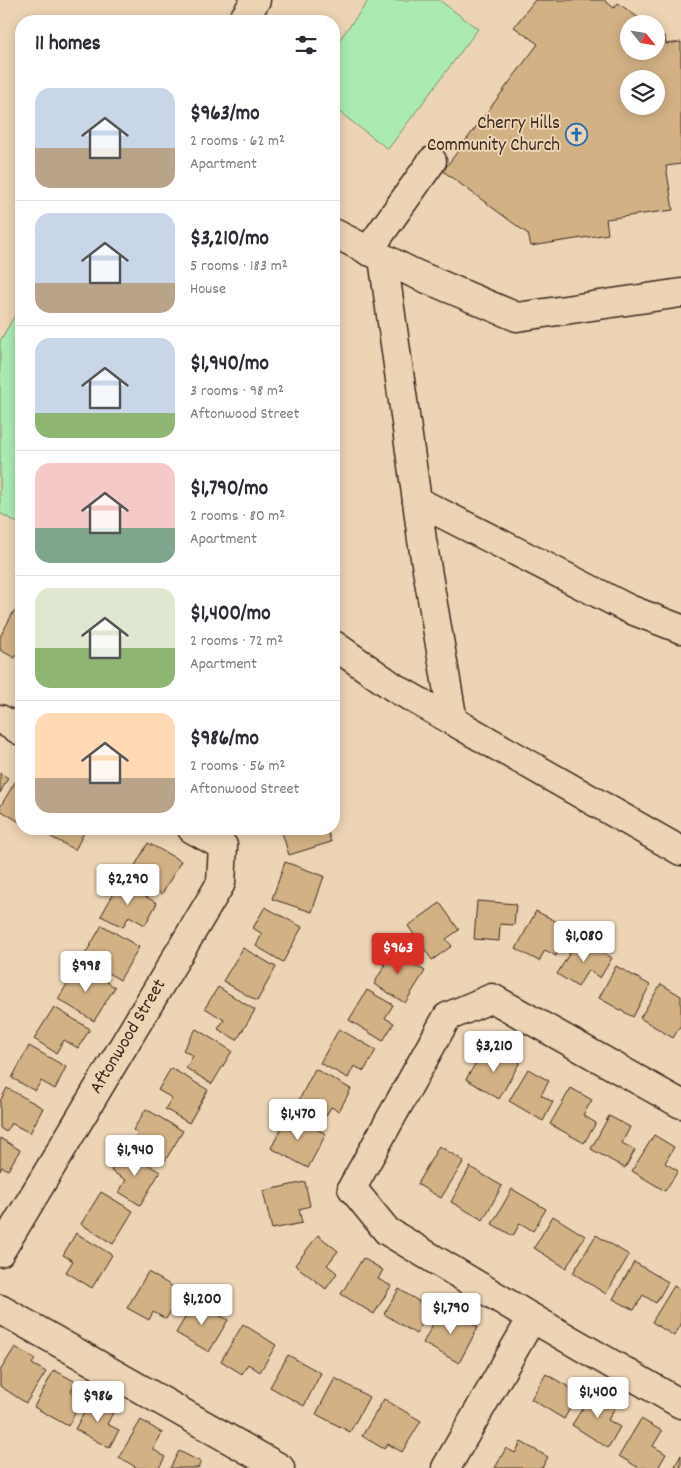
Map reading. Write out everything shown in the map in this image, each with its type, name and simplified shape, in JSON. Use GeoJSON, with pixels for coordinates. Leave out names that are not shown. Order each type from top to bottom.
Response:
{"type":"FeatureCollection","features":[{"type":"Feature","properties":{"kind":"street"},"geometry":{"type":"LineString","coordinates":[[246,15],[256,0]]}},
{"type":"Feature","properties":{"kind":"street"},"geometry":{"type":"LineString","coordinates":[[432,161],[376,254],[453,720]]}},
{"type":"Feature","properties":{"kind":"street"},"geometry":{"type":"LineString","coordinates":[[340,236],[413,273],[517,317],[681,293]]}},
{"type":"Feature","properties":{"kind":"street"},"geometry":{"type":"LineString","coordinates":[[417,501],[629,609],[681,628]]}},
{"type":"Feature","properties":{"kind":"street"},"geometry":{"type":"LineString","coordinates":[[340,649],[395,688],[681,851]]}},
{"type":"Feature","properties":{"kind":"street"},"geometry":{"type":"LineString","coordinates":[[0,719],[15,728]]}},
{"type":"Feature","properties":{"kind":"street","name":"Aftonwood Street"},"geometry":{"type":"LineString","coordinates":[[0,1252],[221,882],[223,846],[203,835]]}},
{"type":"Feature","properties":{"kind":"street"},"geometry":{"type":"LineString","coordinates":[[681,1104],[492,998],[447,1017],[352,1188],[387,1231],[681,1404]]}},
{"type":"Feature","properties":{"kind":"street"},"geometry":{"type":"LineString","coordinates":[[0,1309],[280,1468]]}},
{"type":"Feature","properties":{"kind":"street"},"geometry":{"type":"LineString","coordinates":[[446,1468],[532,1318]]}},
{"type":"Feature","properties":{"kind":"green space"},"geometry":{"type":"Polygon","coordinates":[[[369,0],[439,0],[478,29],[388,149],[340,113],[340,39],[369,0]]]}},
{"type":"Feature","properties":{"kind":"green space"},"geometry":{"type":"Polygon","coordinates":[[[15,315],[15,522],[0,513],[0,341],[15,315]]]}},
{"type":"Feature","properties":{"kind":"building","name":"Cherry Hills Community Church"},"geometry":{"type":"Polygon","coordinates":[[[535,0],[604,0],[614,8],[618,3],[635,15],[620,15],[620,60],[665,60],[665,37],[666,44],[681,42],[681,164],[666,166],[673,210],[606,219],[608,234],[531,246],[528,234],[443,171],[538,44],[514,27],[535,0]]]}},
{"type":"Feature","properties":{"kind":"building"},"geometry":{"type":"Polygon","coordinates":[[[14,611],[15,658],[0,650],[0,637],[14,611]]]}},
{"type":"Feature","properties":{"kind":"building"},"geometry":{"type":"Polygon","coordinates":[[[0,773],[8,778],[0,793],[0,773]]]}},
{"type":"Feature","properties":{"kind":"building"},"geometry":{"type":"Polygon","coordinates":[[[15,782],[15,819],[0,810],[15,782]]]}},
{"type":"Feature","properties":{"kind":"building"},"geometry":{"type":"Polygon","coordinates":[[[48,835],[83,835],[75,850],[48,835]]]}},
{"type":"Feature","properties":{"kind":"building"},"geometry":{"type":"Polygon","coordinates":[[[283,835],[329,835],[331,842],[289,855],[283,835]]]}},
{"type":"Feature","properties":{"kind":"building"},"geometry":{"type":"Polygon","coordinates":[[[148,843],[181,861],[162,894],[129,876],[148,843]]]}},
{"type":"Feature","properties":{"kind":"building"},"geometry":{"type":"Polygon","coordinates":[[[285,862],[324,876],[312,912],[272,899],[285,862]]]}},
{"type":"Feature","properties":{"kind":"building"},"geometry":{"type":"Polygon","coordinates":[[[120,882],[157,903],[145,925],[129,916],[123,927],[101,916],[120,882]]]}},
{"type":"Feature","properties":{"kind":"building"},"geometry":{"type":"Polygon","coordinates":[[[477,901],[516,904],[514,925],[500,924],[499,941],[474,939],[477,901]]]}},
{"type":"Feature","properties":{"kind":"building"},"geometry":{"type":"Polygon","coordinates":[[[440,903],[459,930],[446,939],[452,946],[432,960],[408,926],[440,903]]]}},
{"type":"Feature","properties":{"kind":"building"},"geometry":{"type":"Polygon","coordinates":[[[265,907],[302,927],[283,962],[256,946],[262,934],[253,928],[265,907]]]}},
{"type":"Feature","properties":{"kind":"building"},"geometry":{"type":"Polygon","coordinates":[[[536,911],[571,929],[556,956],[545,950],[539,961],[516,949],[536,911]]]}},
{"type":"Feature","properties":{"kind":"building"},"geometry":{"type":"Polygon","coordinates":[[[102,925],[139,947],[120,980],[83,958],[102,925]]]}},
{"type":"Feature","properties":{"kind":"building"},"geometry":{"type":"Polygon","coordinates":[[[579,938],[612,958],[600,978],[588,970],[578,987],[557,974],[579,938]]]}},
{"type":"Feature","properties":{"kind":"building"},"geometry":{"type":"Polygon","coordinates":[[[385,947],[425,971],[405,1003],[374,984],[385,965],[377,960],[385,947]]]}},
{"type":"Feature","properties":{"kind":"building"},"geometry":{"type":"Polygon","coordinates":[[[243,948],[276,967],[257,1001],[223,981],[243,948]]]}},
{"type":"Feature","properties":{"kind":"building"},"geometry":{"type":"Polygon","coordinates":[[[79,965],[115,987],[94,1021],[58,999],[79,965]]]}},
{"type":"Feature","properties":{"kind":"building"},"geometry":{"type":"Polygon","coordinates":[[[616,966],[650,985],[633,1017],[599,998],[616,966]]]}},
{"type":"Feature","properties":{"kind":"building"},"geometry":{"type":"Polygon","coordinates":[[[661,984],[681,996],[681,1025],[673,1038],[640,1018],[661,984]]]}},
{"type":"Feature","properties":{"kind":"building"},"geometry":{"type":"Polygon","coordinates":[[[218,987],[255,1010],[237,1040],[218,1029],[224,1020],[205,1008],[218,987]]]}},
{"type":"Feature","properties":{"kind":"building"},"geometry":{"type":"Polygon","coordinates":[[[367,990],[393,1005],[385,1018],[394,1023],[383,1041],[349,1020],[367,990]]]}},
{"type":"Feature","properties":{"kind":"building"},"geometry":{"type":"Polygon","coordinates":[[[54,1007],[90,1029],[78,1048],[64,1040],[56,1053],[34,1039],[54,1007]]]}},
{"type":"Feature","properties":{"kind":"building"},"geometry":{"type":"Polygon","coordinates":[[[196,1029],[232,1051],[212,1084],[186,1068],[193,1056],[183,1050],[196,1029]]]}},
{"type":"Feature","properties":{"kind":"building"},"geometry":{"type":"Polygon","coordinates":[[[339,1029],[376,1050],[364,1071],[354,1066],[348,1078],[320,1063],[339,1029]]]}},
{"type":"Feature","properties":{"kind":"building"},"geometry":{"type":"Polygon","coordinates":[[[29,1046],[66,1067],[55,1089],[41,1081],[35,1091],[12,1078],[29,1046]]]}},
{"type":"Feature","properties":{"kind":"building"},"geometry":{"type":"Polygon","coordinates":[[[499,1049],[520,1062],[499,1099],[466,1079],[482,1053],[493,1059],[499,1049]]]}},
{"type":"Feature","properties":{"kind":"building"},"geometry":{"type":"Polygon","coordinates":[[[171,1068],[208,1090],[189,1123],[165,1109],[172,1098],[158,1090],[171,1068]]]}},
{"type":"Feature","properties":{"kind":"building"},"geometry":{"type":"Polygon","coordinates":[[[315,1069],[351,1089],[339,1111],[331,1107],[324,1119],[297,1104],[315,1069]]]}},
{"type":"Feature","properties":{"kind":"building"},"geometry":{"type":"Polygon","coordinates":[[[528,1069],[549,1081],[541,1095],[553,1102],[543,1121],[509,1101],[528,1069]]]}},
{"type":"Feature","properties":{"kind":"building"},"geometry":{"type":"Polygon","coordinates":[[[7,1088],[43,1108],[30,1133],[11,1123],[6,1132],[0,1128],[0,1101],[7,1088]]]}},
{"type":"Feature","properties":{"kind":"building"},"geometry":{"type":"Polygon","coordinates":[[[571,1088],[592,1100],[583,1115],[596,1123],[584,1143],[550,1124],[571,1088]]]}},
{"type":"Feature","properties":{"kind":"building"},"geometry":{"type":"Polygon","coordinates":[[[146,1109],[183,1131],[163,1164],[131,1145],[138,1133],[133,1130],[146,1109]]]}},
{"type":"Feature","properties":{"kind":"building"},"geometry":{"type":"Polygon","coordinates":[[[289,1114],[326,1134],[308,1168],[271,1148],[289,1114]]]}},
{"type":"Feature","properties":{"kind":"building"},"geometry":{"type":"Polygon","coordinates":[[[609,1116],[630,1127],[622,1143],[635,1150],[625,1168],[591,1149],[609,1116]]]}},
{"type":"Feature","properties":{"kind":"building"},"geometry":{"type":"Polygon","coordinates":[[[654,1135],[674,1147],[665,1163],[678,1171],[665,1191],[632,1171],[654,1135]]]}},
{"type":"Feature","properties":{"kind":"building"},"geometry":{"type":"Polygon","coordinates":[[[0,1138],[20,1150],[8,1170],[2,1167],[0,1171],[0,1138]]]}},
{"type":"Feature","properties":{"kind":"building"},"geometry":{"type":"Polygon","coordinates":[[[439,1146],[464,1161],[441,1198],[417,1184],[439,1146]]]}},
{"type":"Feature","properties":{"kind":"building"},"geometry":{"type":"Polygon","coordinates":[[[124,1150],[160,1172],[140,1205],[119,1192],[126,1180],[111,1171],[124,1150]]]}},
{"type":"Feature","properties":{"kind":"building"},"geometry":{"type":"Polygon","coordinates":[[[470,1167],[502,1186],[483,1220],[451,1202],[470,1167]]]}},
{"type":"Feature","properties":{"kind":"building"},"geometry":{"type":"Polygon","coordinates":[[[305,1182],[310,1206],[299,1209],[302,1223],[272,1229],[263,1191],[305,1182]]]}},
{"type":"Feature","properties":{"kind":"building"},"geometry":{"type":"Polygon","coordinates":[[[512,1189],[546,1209],[533,1231],[520,1223],[513,1236],[492,1224],[512,1189]]]}},
{"type":"Feature","properties":{"kind":"building"},"geometry":{"type":"Polygon","coordinates":[[[101,1192],[133,1211],[113,1244],[81,1224],[101,1192]]]}},
{"type":"Feature","properties":{"kind":"building"},"geometry":{"type":"Polygon","coordinates":[[[553,1216],[585,1236],[566,1268],[534,1248],[553,1216]]]}},
{"type":"Feature","properties":{"kind":"building"},"geometry":{"type":"Polygon","coordinates":[[[76,1233],[112,1255],[92,1288],[66,1272],[73,1261],[63,1255],[76,1233]]]}},
{"type":"Feature","properties":{"kind":"building"},"geometry":{"type":"Polygon","coordinates":[[[318,1235],[338,1251],[327,1265],[337,1273],[326,1289],[295,1265],[318,1235]]]}},
{"type":"Feature","properties":{"kind":"building"},"geometry":{"type":"Polygon","coordinates":[[[596,1235],[629,1255],[606,1294],[573,1273],[596,1235]]]}},
{"type":"Feature","properties":{"kind":"building"},"geometry":{"type":"Polygon","coordinates":[[[363,1258],[383,1270],[378,1279],[391,1286],[374,1314],[341,1294],[363,1258]]]}},
{"type":"Feature","properties":{"kind":"building"},"geometry":{"type":"Polygon","coordinates":[[[634,1262],[668,1282],[656,1303],[643,1295],[634,1310],[613,1299],[634,1262]]]}},
{"type":"Feature","properties":{"kind":"building"},"geometry":{"type":"Polygon","coordinates":[[[148,1272],[182,1292],[166,1319],[153,1312],[149,1320],[127,1308],[148,1272]]]}},
{"type":"Feature","properties":{"kind":"building"},"geometry":{"type":"Polygon","coordinates":[[[674,1286],[681,1290],[681,1325],[674,1336],[652,1322],[674,1286]]]}},
{"type":"Feature","properties":{"kind":"building"},"geometry":{"type":"Polygon","coordinates":[[[399,1289],[431,1309],[416,1334],[384,1314],[399,1289]]]}},
{"type":"Feature","properties":{"kind":"building"},"geometry":{"type":"Polygon","coordinates":[[[195,1301],[228,1320],[209,1352],[176,1333],[195,1301]]]}},
{"type":"Feature","properties":{"kind":"building"},"geometry":{"type":"Polygon","coordinates":[[[442,1307],[478,1327],[459,1363],[423,1343],[442,1307]]]}},
{"type":"Feature","properties":{"kind":"building"},"geometry":{"type":"Polygon","coordinates":[[[243,1324],[276,1345],[260,1372],[248,1364],[242,1374],[221,1361],[243,1324]]]}},
{"type":"Feature","properties":{"kind":"building"},"geometry":{"type":"Polygon","coordinates":[[[15,1347],[35,1359],[32,1364],[46,1372],[26,1403],[0,1386],[0,1371],[15,1347]]]}},
{"type":"Feature","properties":{"kind":"building"},"geometry":{"type":"Polygon","coordinates":[[[288,1355],[321,1373],[304,1406],[270,1387],[288,1355]]]}},
{"type":"Feature","properties":{"kind":"building"},"geometry":{"type":"Polygon","coordinates":[[[54,1370],[76,1382],[71,1391],[83,1399],[68,1426],[34,1407],[54,1370]]]}},
{"type":"Feature","properties":{"kind":"building"},"geometry":{"type":"Polygon","coordinates":[[[546,1374],[579,1393],[564,1419],[531,1399],[546,1374]]]}},
{"type":"Feature","properties":{"kind":"building"},"geometry":{"type":"Polygon","coordinates":[[[335,1378],[369,1397],[350,1432],[316,1414],[335,1378]]]}},
{"type":"Feature","properties":{"kind":"building"},"geometry":{"type":"Polygon","coordinates":[[[594,1390],[617,1404],[608,1420],[620,1427],[608,1448],[572,1425],[594,1390]]]}},
{"type":"Feature","properties":{"kind":"building"},"geometry":{"type":"Polygon","coordinates":[[[93,1397],[115,1409],[107,1424],[119,1430],[109,1448],[75,1429],[93,1397]]]}},
{"type":"Feature","properties":{"kind":"building"},"geometry":{"type":"Polygon","coordinates":[[[384,1399],[421,1421],[402,1452],[388,1444],[384,1449],[362,1436],[384,1399]]]}},
{"type":"Feature","properties":{"kind":"building"},"geometry":{"type":"Polygon","coordinates":[[[641,1419],[662,1431],[653,1446],[666,1454],[658,1468],[639,1468],[619,1456],[641,1419]]]}},
{"type":"Feature","properties":{"kind":"building"},"geometry":{"type":"Polygon","coordinates":[[[141,1420],[162,1433],[153,1449],[165,1457],[159,1468],[137,1468],[119,1457],[141,1420]]]}},
{"type":"Feature","properties":{"kind":"building"},"geometry":{"type":"Polygon","coordinates":[[[521,1442],[548,1457],[542,1468],[495,1468],[506,1448],[515,1453],[521,1442]]]}},
{"type":"Feature","properties":{"kind":"building"},"geometry":{"type":"Polygon","coordinates":[[[179,1451],[201,1462],[198,1468],[170,1468],[179,1451]]]}},
{"type":"Feature","properties":{"kind":"building"},"geometry":{"type":"Polygon","coordinates":[[[681,1455],[681,1468],[674,1468],[681,1455]]]}},
{"type":"Feature","properties":{"kind":"place","name":"Cherry Hills Community Church"},"geometry":{"type":"Point","coordinates":[576,135]}}]}
